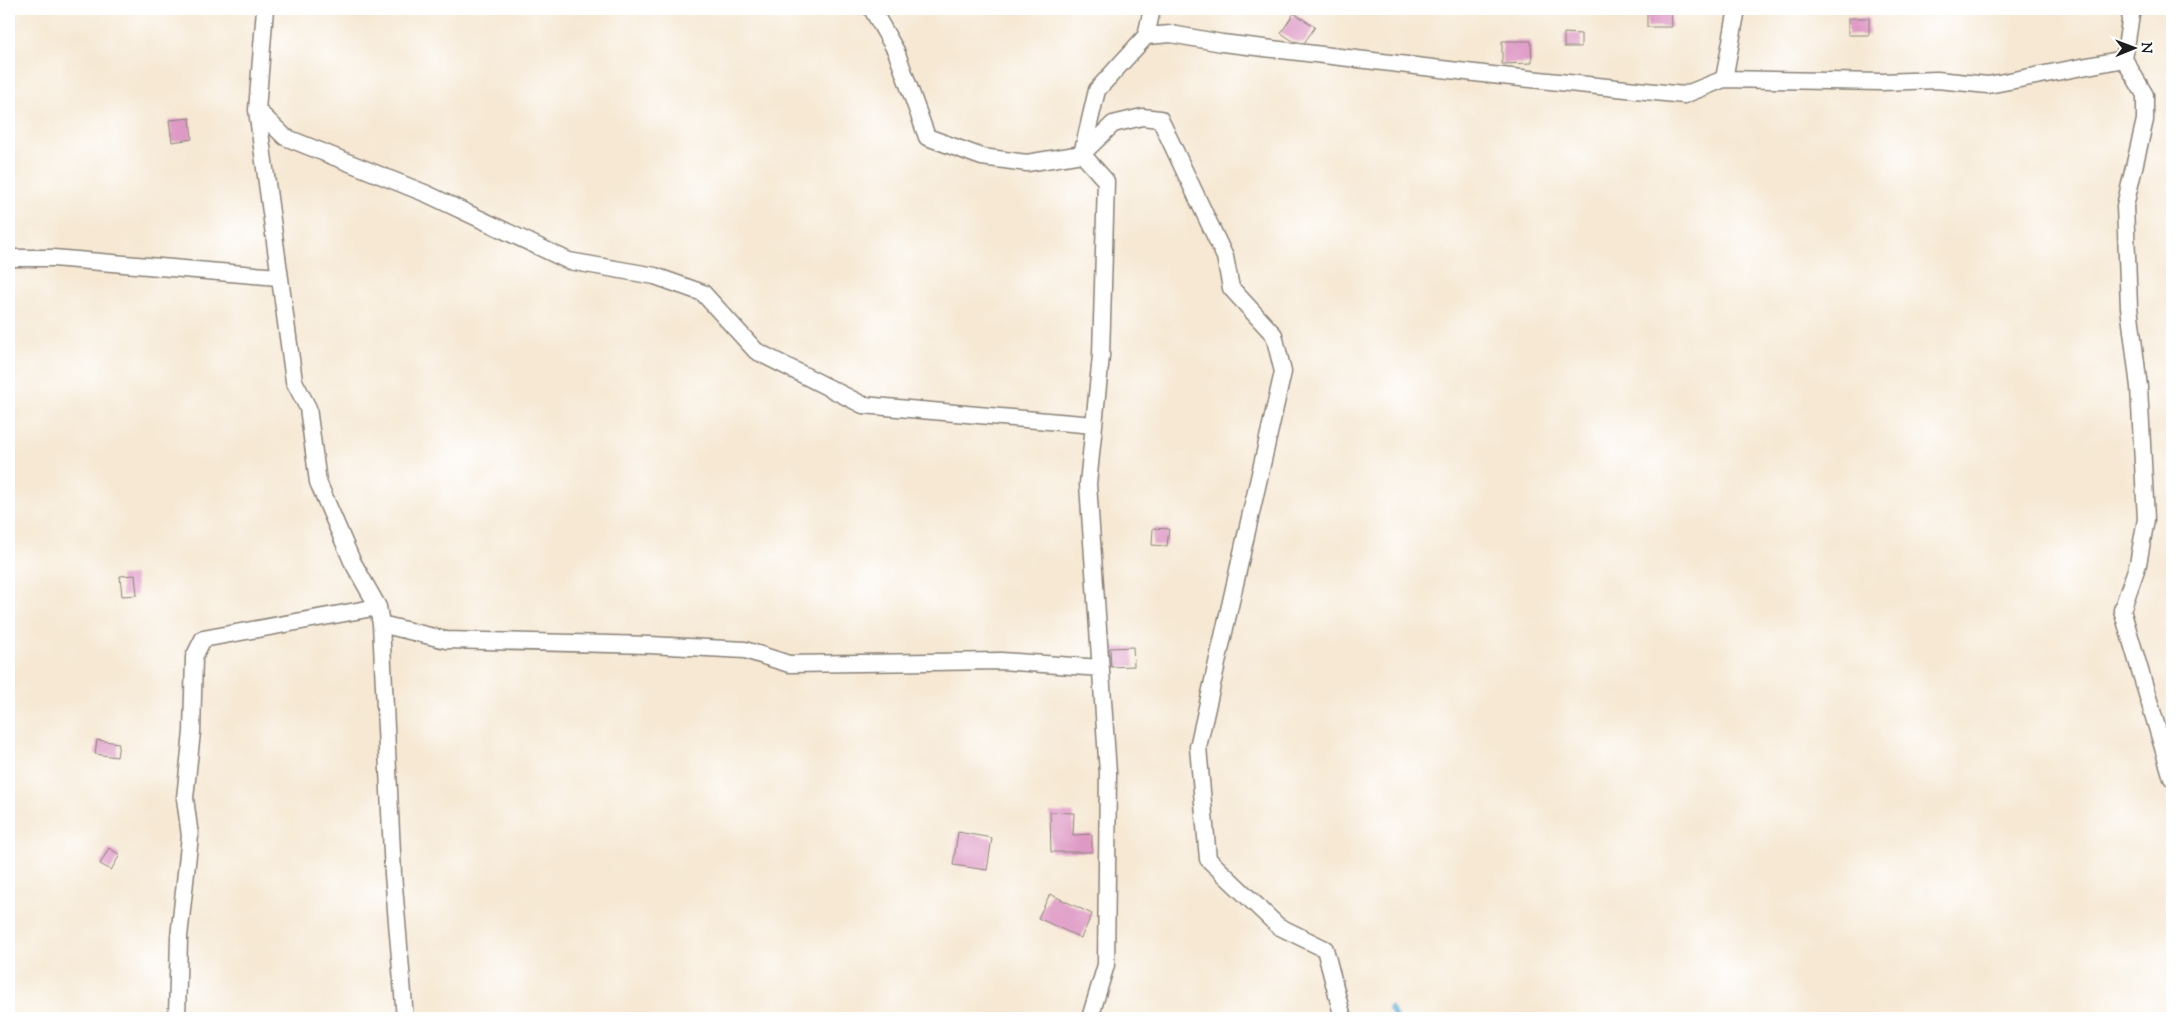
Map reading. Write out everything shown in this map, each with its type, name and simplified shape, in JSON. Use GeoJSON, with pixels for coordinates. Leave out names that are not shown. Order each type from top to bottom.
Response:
{"type":"FeatureCollection","features":[{"type":"Feature","properties":{"kind":"street"},"geometry":{"type":"LineString","coordinates":[[265,9],[257,110],[278,278],[294,381],[308,408],[318,482],[352,561],[378,607],[381,624],[393,874],[405,1018]]}},
{"type":"Feature","properties":{"kind":"street"},"geometry":{"type":"LineString","coordinates":[[872,9],[896,51],[927,137],[982,157],[1027,162],[1082,154],[1113,124],[1142,117],[1160,119],[1225,257],[1231,288],[1274,335],[1283,372],[1198,747],[1208,859],[1278,926],[1325,949],[1343,1018]]}},
{"type":"Feature","properties":{"kind":"street"},"geometry":{"type":"LineString","coordinates":[[1082,154],[1097,90],[1146,36],[1152,9]]}},
{"type":"Feature","properties":{"kind":"street"},"geometry":{"type":"LineString","coordinates":[[1724,79],[1737,9]]}},
{"type":"Feature","properties":{"kind":"street"},"geometry":{"type":"LineString","coordinates":[[2132,9],[2124,59],[2145,95],[2145,120],[2125,206],[2129,307],[2139,387],[2146,519],[2138,564],[2122,610],[2172,778]]}},
{"type":"Feature","properties":{"kind":"street"},"geometry":{"type":"LineString","coordinates":[[1146,36],[1171,34],[1222,43],[1492,75],[1684,95],[1724,79],[1882,82],[1937,80],[1988,85],[2124,59]]}},
{"type":"Feature","properties":{"kind":"street"},"geometry":{"type":"LineString","coordinates":[[257,110],[285,137],[427,194],[569,261],[655,276],[703,293],[756,350],[863,405],[1094,425]]}},
{"type":"Feature","properties":{"kind":"street"},"geometry":{"type":"LineString","coordinates":[[1082,154],[1106,181],[1100,356],[1088,484],[1108,773],[1106,965],[1090,1018]]}},
{"type":"Feature","properties":{"kind":"street"},"geometry":{"type":"LineString","coordinates":[[9,258],[53,258],[278,278]]}},
{"type":"Feature","properties":{"kind":"street"},"geometry":{"type":"LineString","coordinates":[[177,1018],[178,937],[190,836],[185,798],[192,732],[194,657],[203,639],[378,607]]}},
{"type":"Feature","properties":{"kind":"street"},"geometry":{"type":"LineString","coordinates":[[381,624],[446,640],[650,645],[745,650],[789,664],[1001,661],[1101,668]]}},
{"type":"Feature","properties":{"kind":"building"},"geometry":{"type":"Polygon","coordinates":[[[1647,9],[1671,9],[1672,27],[1647,27],[1647,9]]]}},
{"type":"Feature","properties":{"kind":"building"},"geometry":{"type":"Polygon","coordinates":[[[1294,13],[1315,27],[1304,43],[1293,41],[1281,33],[1294,13]]]}},
{"type":"Feature","properties":{"kind":"building"},"geometry":{"type":"Polygon","coordinates":[[[1848,18],[1869,18],[1869,35],[1848,35],[1848,18]]]}},
{"type":"Feature","properties":{"kind":"building"},"geometry":{"type":"Polygon","coordinates":[[[1564,33],[1581,34],[1581,47],[1564,47],[1564,33]]]}},
{"type":"Feature","properties":{"kind":"building"},"geometry":{"type":"Polygon","coordinates":[[[1502,41],[1531,41],[1532,63],[1502,64],[1502,41]]]}},
{"type":"Feature","properties":{"kind":"building"},"geometry":{"type":"Polygon","coordinates":[[[190,118],[192,139],[172,142],[169,120],[190,118]]]}},
{"type":"Feature","properties":{"kind":"building"},"geometry":{"type":"Polygon","coordinates":[[[1153,528],[1169,529],[1167,546],[1152,545],[1153,528]]]}},
{"type":"Feature","properties":{"kind":"building"},"geometry":{"type":"Polygon","coordinates":[[[135,575],[137,595],[122,596],[120,576],[135,575]]]}},
{"type":"Feature","properties":{"kind":"building"},"geometry":{"type":"Polygon","coordinates":[[[1133,647],[1134,666],[1111,667],[1110,648],[1133,647]]]}},
{"type":"Feature","properties":{"kind":"building"},"geometry":{"type":"Polygon","coordinates":[[[97,740],[119,743],[117,757],[95,754],[97,740]]]}},
{"type":"Feature","properties":{"kind":"building"},"geometry":{"type":"Polygon","coordinates":[[[1050,812],[1074,813],[1073,835],[1092,834],[1092,852],[1051,852],[1050,812]]]}},
{"type":"Feature","properties":{"kind":"building"},"geometry":{"type":"Polygon","coordinates":[[[958,832],[992,838],[987,870],[953,865],[958,832]]]}},
{"type":"Feature","properties":{"kind":"building"},"geometry":{"type":"Polygon","coordinates":[[[109,848],[120,855],[111,870],[100,864],[109,848]]]}},
{"type":"Feature","properties":{"kind":"building"},"geometry":{"type":"Polygon","coordinates":[[[1050,894],[1092,914],[1081,938],[1038,918],[1050,894]]]}},
{"type":"Feature","properties":{"kind":"waterway"},"geometry":{"type":"LineString","coordinates":[[1390,1008],[1396,1018]]}}]}
